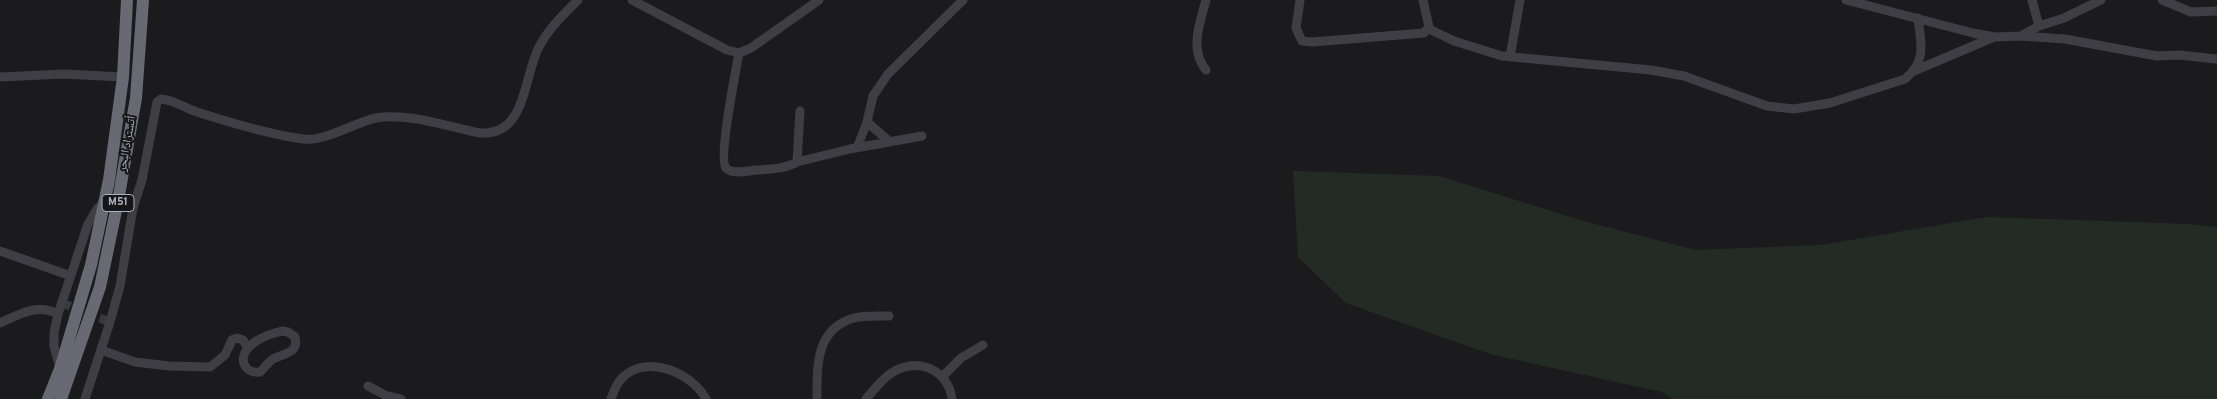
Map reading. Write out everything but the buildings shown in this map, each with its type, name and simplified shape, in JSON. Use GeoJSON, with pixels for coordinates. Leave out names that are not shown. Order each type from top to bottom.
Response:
{"type":"FeatureCollection","features":[{"type":"Feature","properties":{"kind":"highway","name":"أتستراد البحر"},"geometry":{"type":"LineString","coordinates":[[48,399],[60,369],[91,265],[104,203],[123,77],[127,0]]}},
{"type":"Feature","properties":{"kind":"highway","name":"أتستراد البحر"},"geometry":{"type":"LineString","coordinates":[[64,397],[100,287],[120,187],[136,98],[143,0]]}},
{"type":"Feature","properties":{"kind":"street"},"geometry":{"type":"LineString","coordinates":[[85,399],[120,286],[133,208],[142,180],[157,102],[161,99],[243,126],[304,139],[316,139],[359,123],[393,117],[480,133],[491,133],[507,127],[513,120],[520,106],[534,57],[543,38],[578,0]]}},
{"type":"Feature","properties":{"kind":"street"},"geometry":{"type":"LineString","coordinates":[[632,0],[727,50],[739,53],[760,43],[819,0]]}},
{"type":"Feature","properties":{"kind":"street"},"geometry":{"type":"LineString","coordinates":[[857,148],[867,122],[873,96],[888,74],[963,0]]}},
{"type":"Feature","properties":{"kind":"street"},"geometry":{"type":"LineString","coordinates":[[1206,0],[1197,45],[1200,64],[1206,70]]}},
{"type":"Feature","properties":{"kind":"street"},"geometry":{"type":"LineString","coordinates":[[1300,0],[1297,31],[1299,37],[1306,42],[1419,34],[1429,29]]}},
{"type":"Feature","properties":{"kind":"street"},"geometry":{"type":"LineString","coordinates":[[1423,0],[1429,29]]}},
{"type":"Feature","properties":{"kind":"street"},"geometry":{"type":"LineString","coordinates":[[1510,57],[1520,0]]}},
{"type":"Feature","properties":{"kind":"street"},"geometry":{"type":"LineString","coordinates":[[1846,0],[1995,37],[2021,36],[2065,39],[2158,56],[2179,55],[2216,59]]}},
{"type":"Feature","properties":{"kind":"street"},"geometry":{"type":"LineString","coordinates":[[2032,0],[2039,26]]}},
{"type":"Feature","properties":{"kind":"street"},"geometry":{"type":"LineString","coordinates":[[2021,36],[2039,26],[2064,18],[2101,0]]}},
{"type":"Feature","properties":{"kind":"street"},"geometry":{"type":"LineString","coordinates":[[2162,0],[2191,12],[2217,11]]}},
{"type":"Feature","properties":{"kind":"street"},"geometry":{"type":"LineString","coordinates":[[1914,71],[1920,59],[1922,46],[1918,18]]}},
{"type":"Feature","properties":{"kind":"street"},"geometry":{"type":"LineString","coordinates":[[1429,29],[1454,41],[1510,57],[1652,70],[1684,76],[1767,106],[1794,109],[1830,103],[1905,79],[1914,71],[1995,37]]}},
{"type":"Feature","properties":{"kind":"street"},"geometry":{"type":"LineString","coordinates":[[739,53],[722,161],[724,166],[732,172],[783,167],[857,148],[922,136]]}},
{"type":"Feature","properties":{"kind":"street"},"geometry":{"type":"LineString","coordinates":[[0,77],[64,74],[123,77]]}},
{"type":"Feature","properties":{"kind":"street"},"geometry":{"type":"LineString","coordinates":[[797,162],[800,111]]}},
{"type":"Feature","properties":{"kind":"street"},"geometry":{"type":"LineString","coordinates":[[867,122],[890,142]]}},
{"type":"Feature","properties":{"kind":"street"},"geometry":{"type":"LineString","coordinates":[[120,187],[133,208]]}},
{"type":"Feature","properties":{"kind":"street"},"geometry":{"type":"LineString","coordinates":[[60,369],[56,357],[54,333],[58,314],[88,224],[97,209],[104,203]]}},
{"type":"Feature","properties":{"kind":"street"},"geometry":{"type":"LineString","coordinates":[[0,251],[71,276]]}},
{"type":"Feature","properties":{"kind":"street"},"geometry":{"type":"LineString","coordinates":[[0,323],[41,308],[49,309],[58,314]]}},
{"type":"Feature","properties":{"kind":"street"},"geometry":{"type":"LineString","coordinates":[[817,399],[820,348],[830,333],[840,324],[854,318],[889,316]]}},
{"type":"Feature","properties":{"kind":"street"},"geometry":{"type":"LineString","coordinates":[[282,331],[288,332],[296,340],[296,345],[291,352],[273,358],[260,372],[252,373],[244,367],[248,348],[261,339],[282,331]]}},
{"type":"Feature","properties":{"kind":"street"},"geometry":{"type":"LineString","coordinates":[[101,350],[135,362],[210,367],[225,355],[232,340],[237,338],[243,340],[248,348]]}},
{"type":"Feature","properties":{"kind":"street"},"geometry":{"type":"LineString","coordinates":[[942,377],[961,358],[983,345]]}},
{"type":"Feature","properties":{"kind":"street"},"geometry":{"type":"LineString","coordinates":[[866,399],[890,374],[912,365],[928,366],[942,377],[950,389],[952,399]]}},
{"type":"Feature","properties":{"kind":"street"},"geometry":{"type":"LineString","coordinates":[[612,399],[616,385],[625,375],[639,369],[658,367],[687,377],[701,390],[706,399]]}},
{"type":"Feature","properties":{"kind":"street"},"geometry":{"type":"LineString","coordinates":[[368,386],[385,396],[402,399]]}},
{"type":"Feature","properties":{"kind":"shaded area"},"geometry":{"type":"Polygon","coordinates":[[[1293,171],[1439,176],[1580,220],[1695,250],[1821,245],[1987,217],[2187,224],[2217,227],[2217,399],[1673,399],[1662,392],[1490,354],[1346,303],[1298,257],[1293,171]]]}},
{"type":"Feature","properties":{"kind":"tunnel"},"geometry":{"type":"LineString","coordinates":[[62,303],[110,322]]}}]}
